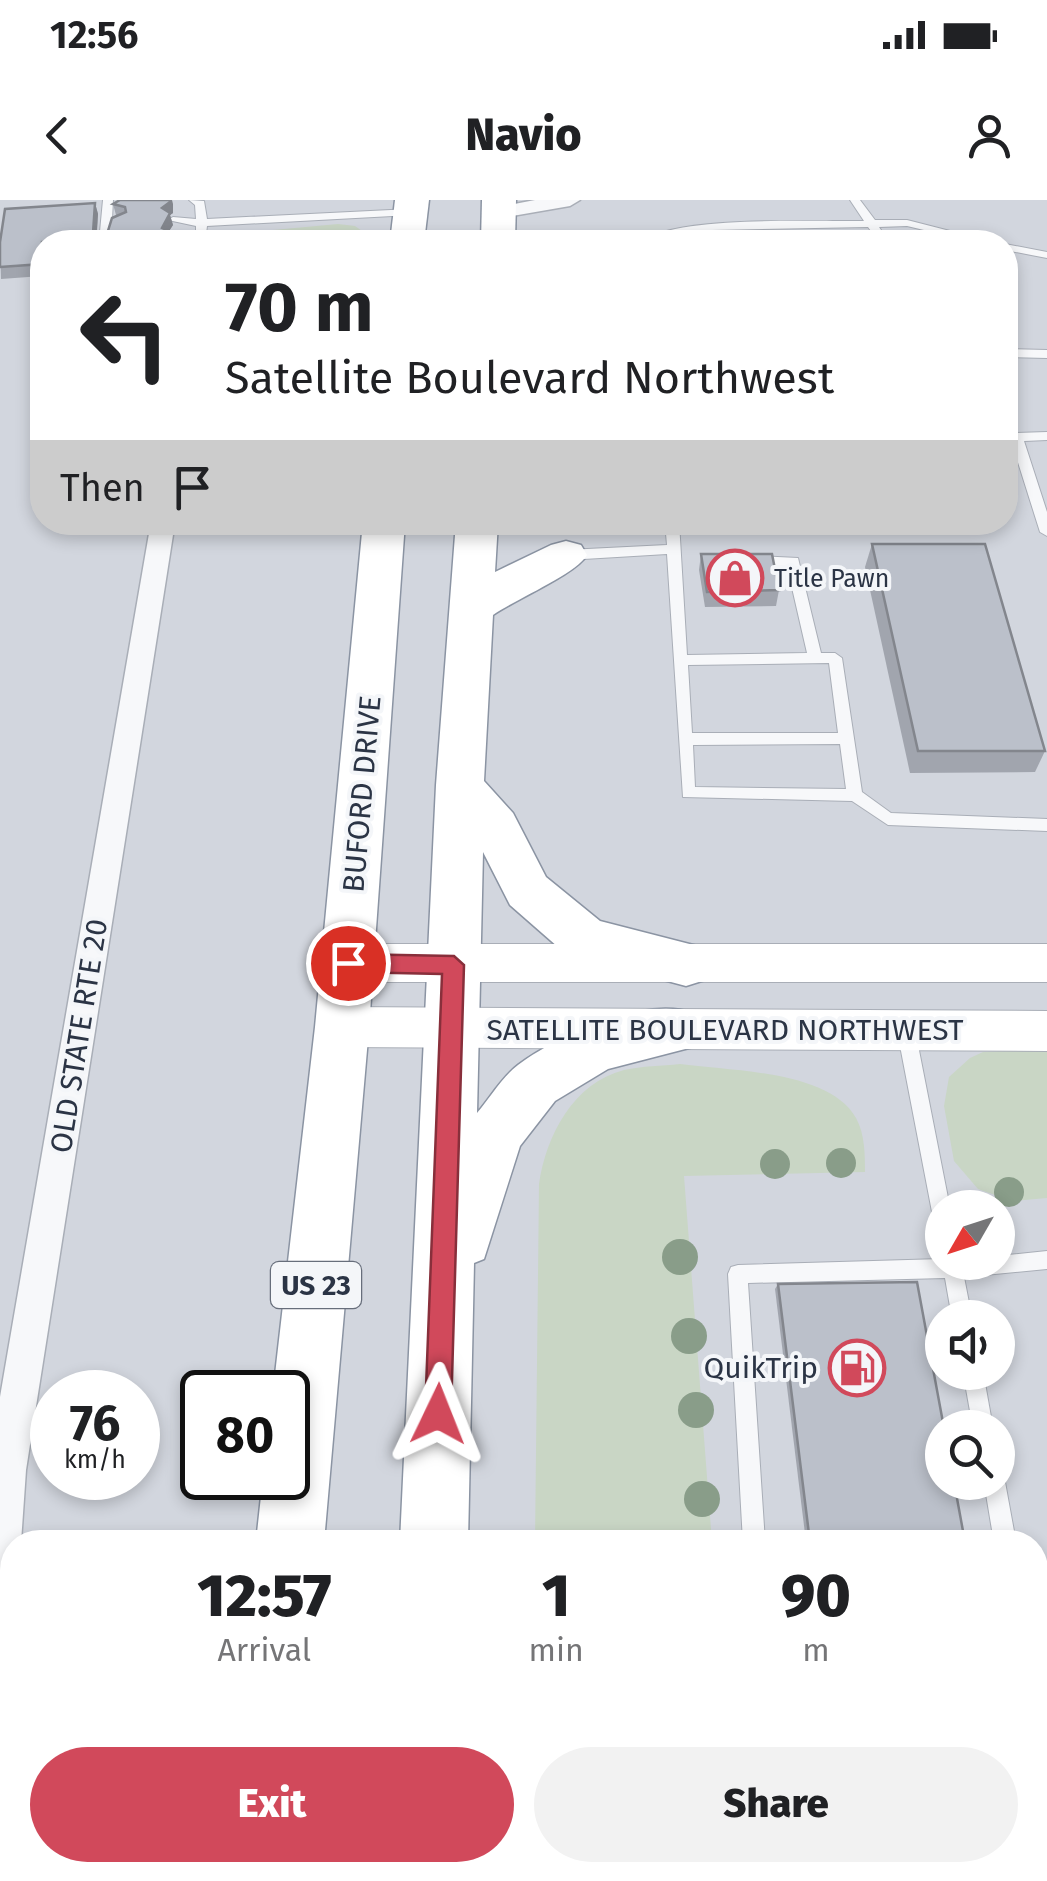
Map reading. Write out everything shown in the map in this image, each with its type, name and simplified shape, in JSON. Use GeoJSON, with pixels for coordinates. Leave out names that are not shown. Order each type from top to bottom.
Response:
{"type":"FeatureCollection","features":[{"type":"Feature","properties":{"kind":"highway","name":"BUFORD DRIVE"},"geometry":{"type":"LineString","coordinates":[[291,1530],[348,963],[383,535]]}},
{"type":"Feature","properties":{"kind":"highway"},"geometry":{"type":"LineString","coordinates":[[434,1530],[460,785],[470,610],[501,535]]}},
{"type":"Feature","properties":{"kind":"highway"},"geometry":{"type":"LineString","coordinates":[[522,535],[566,555]]}},
{"type":"Feature","properties":{"kind":"highway"},"geometry":{"type":"LineString","coordinates":[[470,610],[505,585],[566,555]]}},
{"type":"Feature","properties":{"kind":"highway"},"geometry":{"type":"LineString","coordinates":[[460,785],[495,827],[528,891],[585,939],[686,964]]}},
{"type":"Feature","properties":{"kind":"highway"},"geometry":{"type":"LineString","coordinates":[[442,1309],[496,1134],[535,1084],[596,1048],[674,1030]]}},
{"type":"Feature","properties":{"kind":"main road"},"geometry":{"type":"LineString","coordinates":[[348,963],[1047,963]]}},
{"type":"Feature","properties":{"kind":"main road","name":"SATELLITE BOULEVARD NORTHWEST"},"geometry":{"type":"LineString","coordinates":[[342,1028],[1047,1030]]}},
{"type":"Feature","properties":{"kind":"street"},"geometry":{"type":"LineString","coordinates":[[499,218],[570,200]]}},
{"type":"Feature","properties":{"kind":"street","name":"OLD STATE RTE 20"},"geometry":{"type":"LineString","coordinates":[[2,1530],[7,1470],[161,535]]}},
{"type":"Feature","properties":{"kind":"lane"},"geometry":{"type":"LineString","coordinates":[[106,230],[108,200]]}},
{"type":"Feature","properties":{"kind":"lane"},"geometry":{"type":"LineString","coordinates":[[194,200],[200,202],[201,230]]}},
{"type":"Feature","properties":{"kind":"lane"},"geometry":{"type":"LineString","coordinates":[[855,200],[877,230]]}},
{"type":"Feature","properties":{"kind":"lane"},"geometry":{"type":"LineString","coordinates":[[253,230],[410,218]]}},
{"type":"Feature","properties":{"kind":"lane"},"geometry":{"type":"LineString","coordinates":[[173,220],[193,230]]}},
{"type":"Feature","properties":{"kind":"lane"},"geometry":{"type":"LineString","coordinates":[[106,222],[122,222]]}},
{"type":"Feature","properties":{"kind":"lane"},"geometry":{"type":"LineString","coordinates":[[689,230],[906,223],[936,230]]}},
{"type":"Feature","properties":{"kind":"lane"},"geometry":{"type":"LineString","coordinates":[[1018,353],[1047,354]]}},
{"type":"Feature","properties":{"kind":"lane"},"geometry":{"type":"LineString","coordinates":[[1018,437],[1047,436]]}},
{"type":"Feature","properties":{"kind":"lane"},"geometry":{"type":"LineString","coordinates":[[1018,443],[1047,532]]}},
{"type":"Feature","properties":{"kind":"lane"},"geometry":{"type":"LineString","coordinates":[[674,535],[688,793],[855,794],[888,818],[1047,825]]}},
{"type":"Feature","properties":{"kind":"lane"},"geometry":{"type":"LineString","coordinates":[[566,555],[676,555],[696,561]]}},
{"type":"Feature","properties":{"kind":"lane"},"geometry":{"type":"LineString","coordinates":[[734,561],[793,561],[815,659]]}},
{"type":"Feature","properties":{"kind":"lane"},"geometry":{"type":"LineString","coordinates":[[681,660],[836,658],[855,794]]}},
{"type":"Feature","properties":{"kind":"lane"},"geometry":{"type":"LineString","coordinates":[[685,740],[847,738]]}},
{"type":"Feature","properties":{"kind":"lane"},"geometry":{"type":"LineString","coordinates":[[906,1030],[937,1190]]}},
{"type":"Feature","properties":{"kind":"lane"},"geometry":{"type":"LineString","coordinates":[[1015,1262],[1047,1260]]}},
{"type":"Feature","properties":{"kind":"lane"},"geometry":{"type":"LineString","coordinates":[[753,1530],[738,1274],[925,1267]]}},
{"type":"Feature","properties":{"kind":"lane"},"geometry":{"type":"LineString","coordinates":[[998,1500],[1004,1530]]}},
{"type":"Feature","properties":{"kind":"shaded area"},"geometry":{"type":"Polygon","coordinates":[[[0,200],[1047,200],[1047,1530],[0,1530],[0,200]]]}},
{"type":"Feature","properties":{"kind":"green space"},"geometry":{"type":"Polygon","coordinates":[[[338,224],[361,230],[273,230],[338,224]]]}},
{"type":"Feature","properties":{"kind":"green space"},"geometry":{"type":"Polygon","coordinates":[[[1047,1049],[1047,1198],[1015,1201],[1015,1190],[978,1189],[954,1161],[944,1106],[949,1077],[983,1052],[1047,1049]]]}},
{"type":"Feature","properties":{"kind":"green space"},"geometry":{"type":"Polygon","coordinates":[[[680,1064],[751,1072],[824,1090],[843,1102],[859,1124],[865,1172],[684,1176],[711,1530],[535,1530],[539,1184],[543,1166],[556,1130],[577,1099],[606,1077],[645,1067],[680,1064]]]}},
{"type":"Feature","properties":{"kind":"building"},"geometry":{"type":"Polygon","coordinates":[[[120,200],[170,200],[162,208],[170,213],[162,228],[167,230],[108,230],[112,218],[126,212],[125,207],[113,204],[120,200]]]}},
{"type":"Feature","properties":{"kind":"building"},"geometry":{"type":"Polygon","coordinates":[[[95,203],[93,230],[30,230],[30,265],[0,267],[5,209],[95,203]]]}},
{"type":"Feature","properties":{"kind":"building"},"geometry":{"type":"Polygon","coordinates":[[[872,544],[985,544],[1045,751],[918,751],[872,544]]]}},
{"type":"Feature","properties":{"kind":"building"},"geometry":{"type":"Polygon","coordinates":[[[701,554],[772,554],[779,590],[707,592],[701,554]]]}},
{"type":"Feature","properties":{"kind":"building","name":"QuikTrip"},"geometry":{"type":"Polygon","coordinates":[[[917,1282],[925,1325],[925,1390],[937,1390],[941,1410],[925,1410],[925,1500],[957,1500],[963,1530],[809,1530],[778,1284],[917,1282]]]}},
{"type":"Feature","properties":{"kind":"place","name":"Title Pawn"},"geometry":{"type":"Point","coordinates":[735,578]}},
{"type":"Feature","properties":{"kind":"place","name":"QuikTrip"},"geometry":{"type":"Point","coordinates":[857,1368]}},
{"type":"Feature","properties":{"kind":"route"},"geometry":{"type":"LineString","coordinates":[[348,963],[454,965],[438,1414]]}}]}
